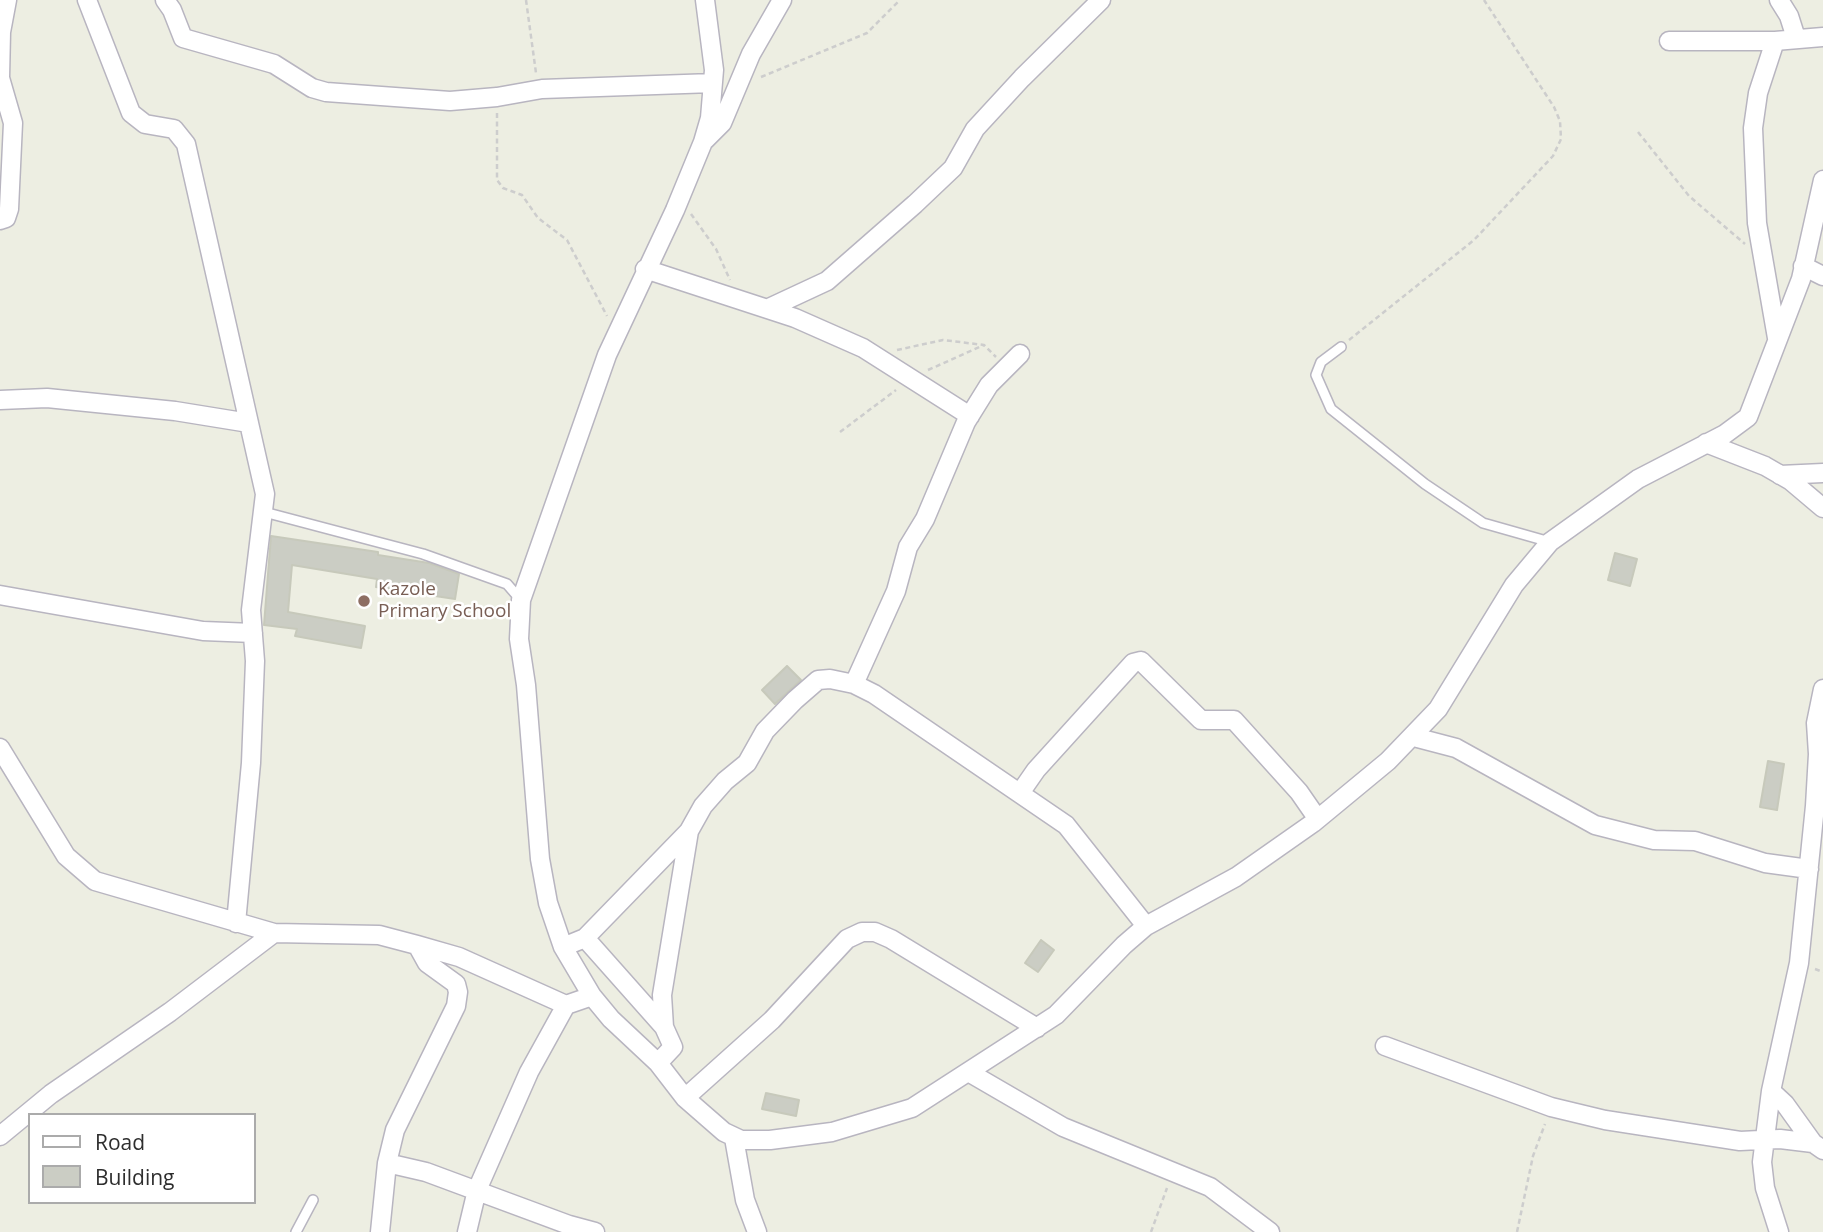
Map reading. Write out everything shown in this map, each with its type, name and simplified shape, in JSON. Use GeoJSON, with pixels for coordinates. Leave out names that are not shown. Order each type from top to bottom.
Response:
{"type":"FeatureCollection","features":[{"type":"Feature","properties":{"kind":"street"},"geometry":{"type":"LineString","coordinates":[[0,220],[6,218],[9,209],[13,123],[0,78],[1,32],[7,0]]}},
{"type":"Feature","properties":{"kind":"street"},"geometry":{"type":"LineString","coordinates":[[87,0],[131,113],[145,124],[174,129],[186,144],[265,494],[251,610],[251,763],[236,923]]}},
{"type":"Feature","properties":{"kind":"street"},"geometry":{"type":"LineString","coordinates":[[165,0],[183,38],[274,64],[316,90],[450,101],[538,90],[713,83]]}},
{"type":"Feature","properties":{"kind":"street"},"geometry":{"type":"LineString","coordinates":[[705,0],[713,48],[710,118],[680,196],[617,330],[521,600],[519,639],[528,699],[540,859],[548,903],[563,947],[592,996],[638,1047],[658,1063],[685,1098],[734,1138],[770,1140],[811,1135],[891,1117],[970,1073],[1037,1028],[1074,999],[1124,945],[1146,926],[1236,877],[1317,818],[1414,737],[1438,709],[1514,585],[1550,542],[1638,479],[1733,429],[1748,417],[1778,341],[1803,266],[1823,180]]}},
{"type":"Feature","properties":{"kind":"street"},"geometry":{"type":"LineString","coordinates":[[703,142],[722,123],[751,54],[782,0]]}},
{"type":"Feature","properties":{"kind":"street"},"geometry":{"type":"LineString","coordinates":[[769,309],[827,281],[915,204],[953,167],[975,129],[1101,0]]}},
{"type":"Feature","properties":{"kind":"street"},"geometry":{"type":"LineString","coordinates":[[1779,0],[1790,8],[1796,38]]}},
{"type":"Feature","properties":{"kind":"street"},"geometry":{"type":"LineString","coordinates":[[1669,41],[1774,41],[1823,37]]}},
{"type":"Feature","properties":{"kind":"street"},"geometry":{"type":"LineString","coordinates":[[1774,41],[1756,100],[1753,128],[1757,223],[1778,341]]}},
{"type":"Feature","properties":{"kind":"street"},"geometry":{"type":"LineString","coordinates":[[1803,266],[1823,276]]}},
{"type":"Feature","properties":{"kind":"street"},"geometry":{"type":"LineString","coordinates":[[645,269],[769,309],[874,355],[970,416]]}},
{"type":"Feature","properties":{"kind":"street"},"geometry":{"type":"LineString","coordinates":[[854,684],[896,590],[908,547],[925,519],[970,416],[989,385],[1020,354]]}},
{"type":"Feature","properties":{"kind":"street"},"geometry":{"type":"LineString","coordinates":[[0,400],[47,398],[121,408],[174,411],[249,423]]}},
{"type":"Feature","properties":{"kind":"street"},"geometry":{"type":"LineString","coordinates":[[1706,443],[1780,475],[1818,501],[1823,508]]}},
{"type":"Feature","properties":{"kind":"street"},"geometry":{"type":"LineString","coordinates":[[1780,475],[1823,473]]}},
{"type":"Feature","properties":{"kind":"street"},"geometry":{"type":"LineString","coordinates":[[0,595],[203,631],[253,633]]}},
{"type":"Feature","properties":{"kind":"street"},"geometry":{"type":"LineString","coordinates":[[1020,793],[1104,694],[1133,663],[1141,661],[1201,720],[1234,720],[1298,792],[1317,818]]}},
{"type":"Feature","properties":{"kind":"street"},"geometry":{"type":"LineString","coordinates":[[563,947],[585,938],[689,831],[703,806],[725,781],[747,763],[765,731],[810,686],[818,680],[830,679],[854,684],[874,694],[1066,825],[1146,926]]}},
{"type":"Feature","properties":{"kind":"street"},"geometry":{"type":"LineString","coordinates":[[1779,1232],[1762,1174],[1772,1091],[1799,963],[1819,807],[1816,723],[1823,689]]}},
{"type":"Feature","properties":{"kind":"street"},"geometry":{"type":"LineString","coordinates":[[1414,737],[1456,748],[1595,825],[1654,840],[1695,841],[1765,863],[1810,869]]}},
{"type":"Feature","properties":{"kind":"street"},"geometry":{"type":"LineString","coordinates":[[0,748],[66,856],[95,881],[274,933],[379,935],[417,945],[460,957],[566,1005]]}},
{"type":"Feature","properties":{"kind":"street"},"geometry":{"type":"LineString","coordinates":[[664,1027],[662,995],[689,831]]}},
{"type":"Feature","properties":{"kind":"street"},"geometry":{"type":"LineString","coordinates":[[685,1098],[772,1020],[847,939],[862,932],[874,932],[891,939],[1037,1028]]}},
{"type":"Feature","properties":{"kind":"street"},"geometry":{"type":"LineString","coordinates":[[40,1110],[274,933]]}},
{"type":"Feature","properties":{"kind":"street"},"geometry":{"type":"LineString","coordinates":[[585,938],[664,1027],[673,1047],[658,1063]]}},
{"type":"Feature","properties":{"kind":"street"},"geometry":{"type":"LineString","coordinates":[[380,1232],[387,1163],[396,1130],[456,1006],[458,992],[456,984],[428,963],[417,945]]}},
{"type":"Feature","properties":{"kind":"street"},"geometry":{"type":"LineString","coordinates":[[467,1232],[477,1190],[529,1072],[566,1005],[592,996]]}},
{"type":"Feature","properties":{"kind":"street"},"geometry":{"type":"LineString","coordinates":[[1385,1046],[1552,1107],[1625,1124],[1740,1141],[1767,1140],[1818,1147]]}},
{"type":"Feature","properties":{"kind":"street"},"geometry":{"type":"LineString","coordinates":[[970,1073],[1063,1126],[1210,1187],[1270,1232]]}},
{"type":"Feature","properties":{"kind":"street"},"geometry":{"type":"LineString","coordinates":[[1772,1091],[1818,1147]]}},
{"type":"Feature","properties":{"kind":"street"},"geometry":{"type":"LineString","coordinates":[[0,1136],[28,1118]]}},
{"type":"Feature","properties":{"kind":"street"},"geometry":{"type":"LineString","coordinates":[[734,1138],[746,1200],[757,1232]]}},
{"type":"Feature","properties":{"kind":"street"},"geometry":{"type":"LineString","coordinates":[[387,1163],[426,1172],[569,1225],[595,1232]]}},
{"type":"Feature","properties":{"kind":"lane"},"geometry":{"type":"LineString","coordinates":[[1341,346],[1321,362],[1316,375],[1331,408],[1426,485],[1483,523],[1550,542]]}},
{"type":"Feature","properties":{"kind":"lane"},"geometry":{"type":"LineString","coordinates":[[264,512],[423,554],[507,584],[521,600]]}},
{"type":"Feature","properties":{"kind":"lane"},"geometry":{"type":"LineString","coordinates":[[296,1232],[313,1200]]}},
{"type":"Feature","properties":{"kind":"path"},"geometry":{"type":"LineString","coordinates":[[526,0],[538,90]]}},
{"type":"Feature","properties":{"kind":"path"},"geometry":{"type":"LineString","coordinates":[[738,86],[858,38],[867,33],[900,0]]}},
{"type":"Feature","properties":{"kind":"path"},"geometry":{"type":"LineString","coordinates":[[1341,346],[1474,240],[1553,156],[1561,139],[1560,121],[1554,107],[1484,0]]}},
{"type":"Feature","properties":{"kind":"path"},"geometry":{"type":"LineString","coordinates":[[497,97],[498,183],[522,195],[538,218],[567,240],[581,262],[591,288],[617,330]]}},
{"type":"Feature","properties":{"kind":"path"},"geometry":{"type":"LineString","coordinates":[[1638,132],[1709,216],[1730,234],[1763,254]]}},
{"type":"Feature","properties":{"kind":"path"},"geometry":{"type":"LineString","coordinates":[[680,196],[716,248],[744,301]]}},
{"type":"Feature","properties":{"kind":"path"},"geometry":{"type":"LineString","coordinates":[[874,355],[943,340],[984,345],[1006,366]]}},
{"type":"Feature","properties":{"kind":"path"},"geometry":{"type":"LineString","coordinates":[[840,432],[910,378],[984,345]]}},
{"type":"Feature","properties":{"kind":"path"},"geometry":{"type":"LineString","coordinates":[[1517,1232],[1534,1156],[1552,1107]]}},
{"type":"Feature","properties":{"kind":"path"},"geometry":{"type":"LineString","coordinates":[[1151,1232],[1167,1187],[1164,1168]]}},
{"type":"Feature","properties":{"kind":"building"},"geometry":{"type":"Polygon","coordinates":[[[271,536],[378,552],[378,555],[429,563],[459,574],[455,599],[376,587],[377,579],[292,565],[288,612],[365,626],[361,648],[295,636],[297,629],[264,625],[271,536]]]}},
{"type":"Feature","properties":{"kind":"building"},"geometry":{"type":"Polygon","coordinates":[[[1615,553],[1637,559],[1630,586],[1608,580],[1615,553]]]}},
{"type":"Feature","properties":{"kind":"building"},"geometry":{"type":"Polygon","coordinates":[[[787,666],[801,680],[775,704],[762,690],[787,666]]]}},
{"type":"Feature","properties":{"kind":"building"},"geometry":{"type":"Polygon","coordinates":[[[1768,761],[1784,764],[1777,810],[1760,807],[1768,761]]]}},
{"type":"Feature","properties":{"kind":"building"},"geometry":{"type":"Polygon","coordinates":[[[1041,940],[1054,950],[1038,972],[1025,963],[1041,940]]]}},
{"type":"Feature","properties":{"kind":"building"},"geometry":{"type":"Polygon","coordinates":[[[766,1093],[799,1100],[796,1116],[762,1109],[766,1093]]]}},
{"type":"Feature","properties":{"kind":"place","name":"Kazole Primary School"},"geometry":{"type":"Point","coordinates":[364,601]}}]}
